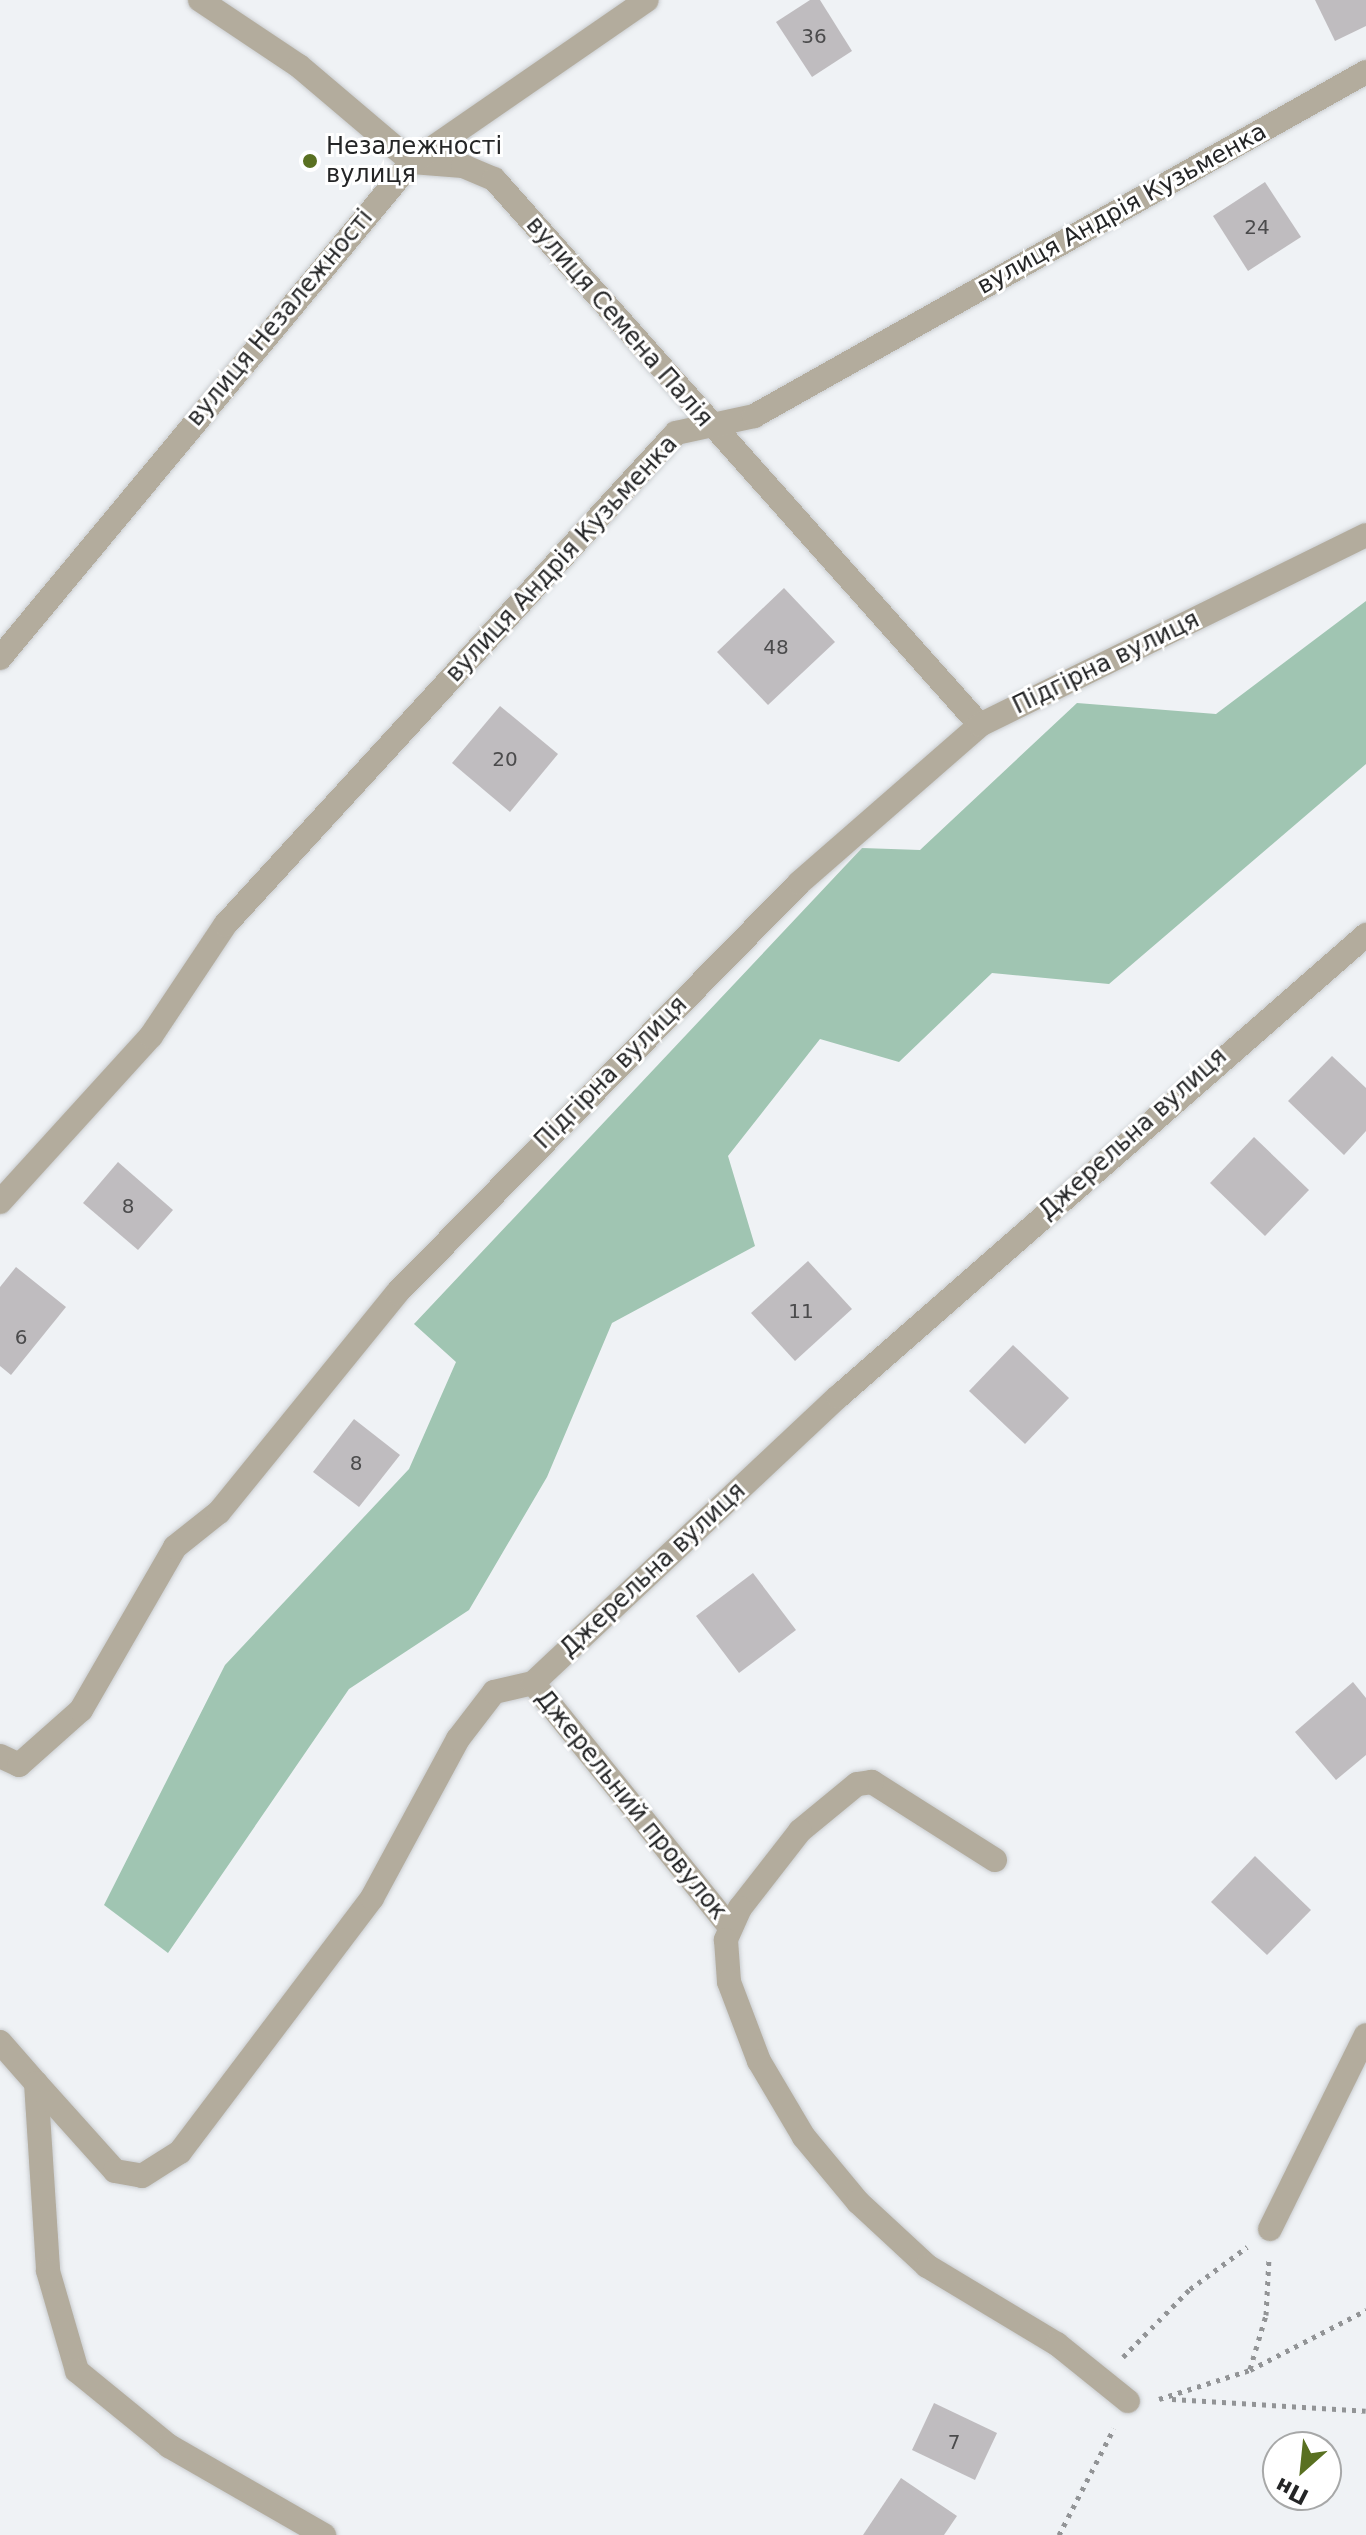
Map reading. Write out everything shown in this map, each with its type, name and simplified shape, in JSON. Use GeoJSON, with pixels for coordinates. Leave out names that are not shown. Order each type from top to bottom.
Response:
{"type":"FeatureCollection","features":[{"type":"Feature","properties":{"kind":"street"},"geometry":{"type":"LineString","coordinates":[[200,0],[299,66],[412,162]]}},
{"type":"Feature","properties":{"kind":"street","name":"вулиця Незалежності"},"geometry":{"type":"LineString","coordinates":[[0,658],[412,162],[647,0]]}},
{"type":"Feature","properties":{"kind":"street","name":"вулиця Андрія Кузьменка"},"geometry":{"type":"LineString","coordinates":[[0,1202],[151,1036],[225,925],[676,433],[754,416],[1366,72]]}},
{"type":"Feature","properties":{"kind":"street","name":"вулиця Семена Палія"},"geometry":{"type":"LineString","coordinates":[[412,162],[463,166],[494,179],[708,424],[980,725]]}},
{"type":"Feature","properties":{"kind":"street","name":"Підгірна вулиця"},"geometry":{"type":"LineString","coordinates":[[0,1756],[19,1765],[81,1710],[175,1547],[219,1512],[397,1293],[799,883],[980,725],[1366,535]]}},
{"type":"Feature","properties":{"kind":"street","name":"Джерельна вулиця"},"geometry":{"type":"LineString","coordinates":[[533,1683],[838,1397],[1366,935]]}},
{"type":"Feature","properties":{"kind":"street"},"geometry":{"type":"LineString","coordinates":[[0,2042],[115,2171],[142,2176],[163,2166],[202,2128],[372,1898],[473,1716],[494,1692],[533,1683]]}},
{"type":"Feature","properties":{"kind":"street","name":"Джерельний провулок"},"geometry":{"type":"LineString","coordinates":[[533,1683],[730,1927]]}},
{"type":"Feature","properties":{"kind":"street","name":"Джерельний провулок"},"geometry":{"type":"LineString","coordinates":[[995,1860],[872,1782],[857,1784],[800,1831],[730,1927],[729,1982],[759,2061],[804,2137],[858,2202],[927,2266],[1101,2379],[1128,2401]]}},
{"type":"Feature","properties":{"kind":"street"},"geometry":{"type":"LineString","coordinates":[[1270,2229],[1366,2035]]}},
{"type":"Feature","properties":{"kind":"street"},"geometry":{"type":"LineString","coordinates":[[36,2083],[48,2271],[77,2371],[169,2446],[324,2535]]}},
{"type":"Feature","properties":{"kind":"path"},"geometry":{"type":"LineString","coordinates":[[1101,2379],[1190,2289],[1270,2229]]}},
{"type":"Feature","properties":{"kind":"path"},"geometry":{"type":"LineString","coordinates":[[1250,2370],[1266,2315],[1270,2229]]}},
{"type":"Feature","properties":{"kind":"path"},"geometry":{"type":"LineString","coordinates":[[1168,2399],[1250,2370],[1365,2312]]}},
{"type":"Feature","properties":{"kind":"path"},"geometry":{"type":"LineString","coordinates":[[1059,2535],[1128,2401],[1168,2399],[1366,2411]]}},
{"type":"Feature","properties":{"kind":"green space"},"geometry":{"type":"Polygon","coordinates":[[[1366,601],[1366,764],[1109,984],[992,973],[899,1062],[820,1039],[728,1156],[755,1246],[612,1323],[547,1477],[469,1610],[349,1689],[168,1953],[104,1905],[225,1665],[409,1469],[456,1362],[414,1324],[862,848],[920,850],[1077,703],[1216,714],[1366,601]]]}},
{"type":"Feature","properties":{"kind":"building"},"geometry":{"type":"Polygon","coordinates":[[[810,0],[820,0],[852,51],[812,77],[776,22],[810,0]]]}},
{"type":"Feature","properties":{"kind":"building"},"geometry":{"type":"Polygon","coordinates":[[[1315,0],[1366,0],[1366,26],[1335,41],[1315,0]]]}},
{"type":"Feature","properties":{"kind":"building"},"geometry":{"type":"Polygon","coordinates":[[[1265,182],[1301,237],[1248,271],[1213,216],[1265,182]]]}},
{"type":"Feature","properties":{"kind":"building"},"geometry":{"type":"Polygon","coordinates":[[[784,588],[835,642],[768,705],[717,652],[784,588]]]}},
{"type":"Feature","properties":{"kind":"building"},"geometry":{"type":"Polygon","coordinates":[[[500,706],[558,754],[510,812],[452,763],[500,706]]]}},
{"type":"Feature","properties":{"kind":"building"},"geometry":{"type":"Polygon","coordinates":[[[1332,1056],[1366,1088],[1366,1131],[1344,1155],[1288,1101],[1332,1056]]]}},
{"type":"Feature","properties":{"kind":"building"},"geometry":{"type":"Polygon","coordinates":[[[1254,1137],[1309,1190],[1265,1236],[1210,1183],[1254,1137]]]}},
{"type":"Feature","properties":{"kind":"building"},"geometry":{"type":"Polygon","coordinates":[[[118,1162],[173,1210],[138,1250],[83,1203],[118,1162]]]}},
{"type":"Feature","properties":{"kind":"building"},"geometry":{"type":"Polygon","coordinates":[[[808,1261],[852,1309],[795,1361],[751,1313],[808,1261]]]}},
{"type":"Feature","properties":{"kind":"building"},"geometry":{"type":"Polygon","coordinates":[[[16,1267],[66,1307],[11,1375],[0,1366],[0,1287],[16,1267]]]}},
{"type":"Feature","properties":{"kind":"building"},"geometry":{"type":"Polygon","coordinates":[[[1013,1345],[1069,1398],[1025,1444],[969,1391],[1013,1345]]]}},
{"type":"Feature","properties":{"kind":"building"},"geometry":{"type":"Polygon","coordinates":[[[354,1419],[400,1455],[359,1507],[313,1472],[354,1419]]]}},
{"type":"Feature","properties":{"kind":"building"},"geometry":{"type":"Polygon","coordinates":[[[753,1573],[796,1630],[739,1673],[696,1616],[753,1573]]]}},
{"type":"Feature","properties":{"kind":"building"},"geometry":{"type":"Polygon","coordinates":[[[1353,1682],[1366,1698],[1366,1755],[1336,1780],[1295,1732],[1353,1682]]]}},
{"type":"Feature","properties":{"kind":"building"},"geometry":{"type":"Polygon","coordinates":[[[1255,1856],[1311,1910],[1267,1955],[1211,1902],[1255,1856]]]}},
{"type":"Feature","properties":{"kind":"building"},"geometry":{"type":"Polygon","coordinates":[[[934,2403],[997,2433],[975,2480],[912,2450],[934,2403]]]}},
{"type":"Feature","properties":{"kind":"building"},"geometry":{"type":"Polygon","coordinates":[[[901,2478],[957,2516],[944,2535],[863,2535],[901,2478]]]}},
{"type":"Feature","properties":{"kind":"place","name":"Незалежності вулиця"},"geometry":{"type":"Point","coordinates":[310,161]}}]}
